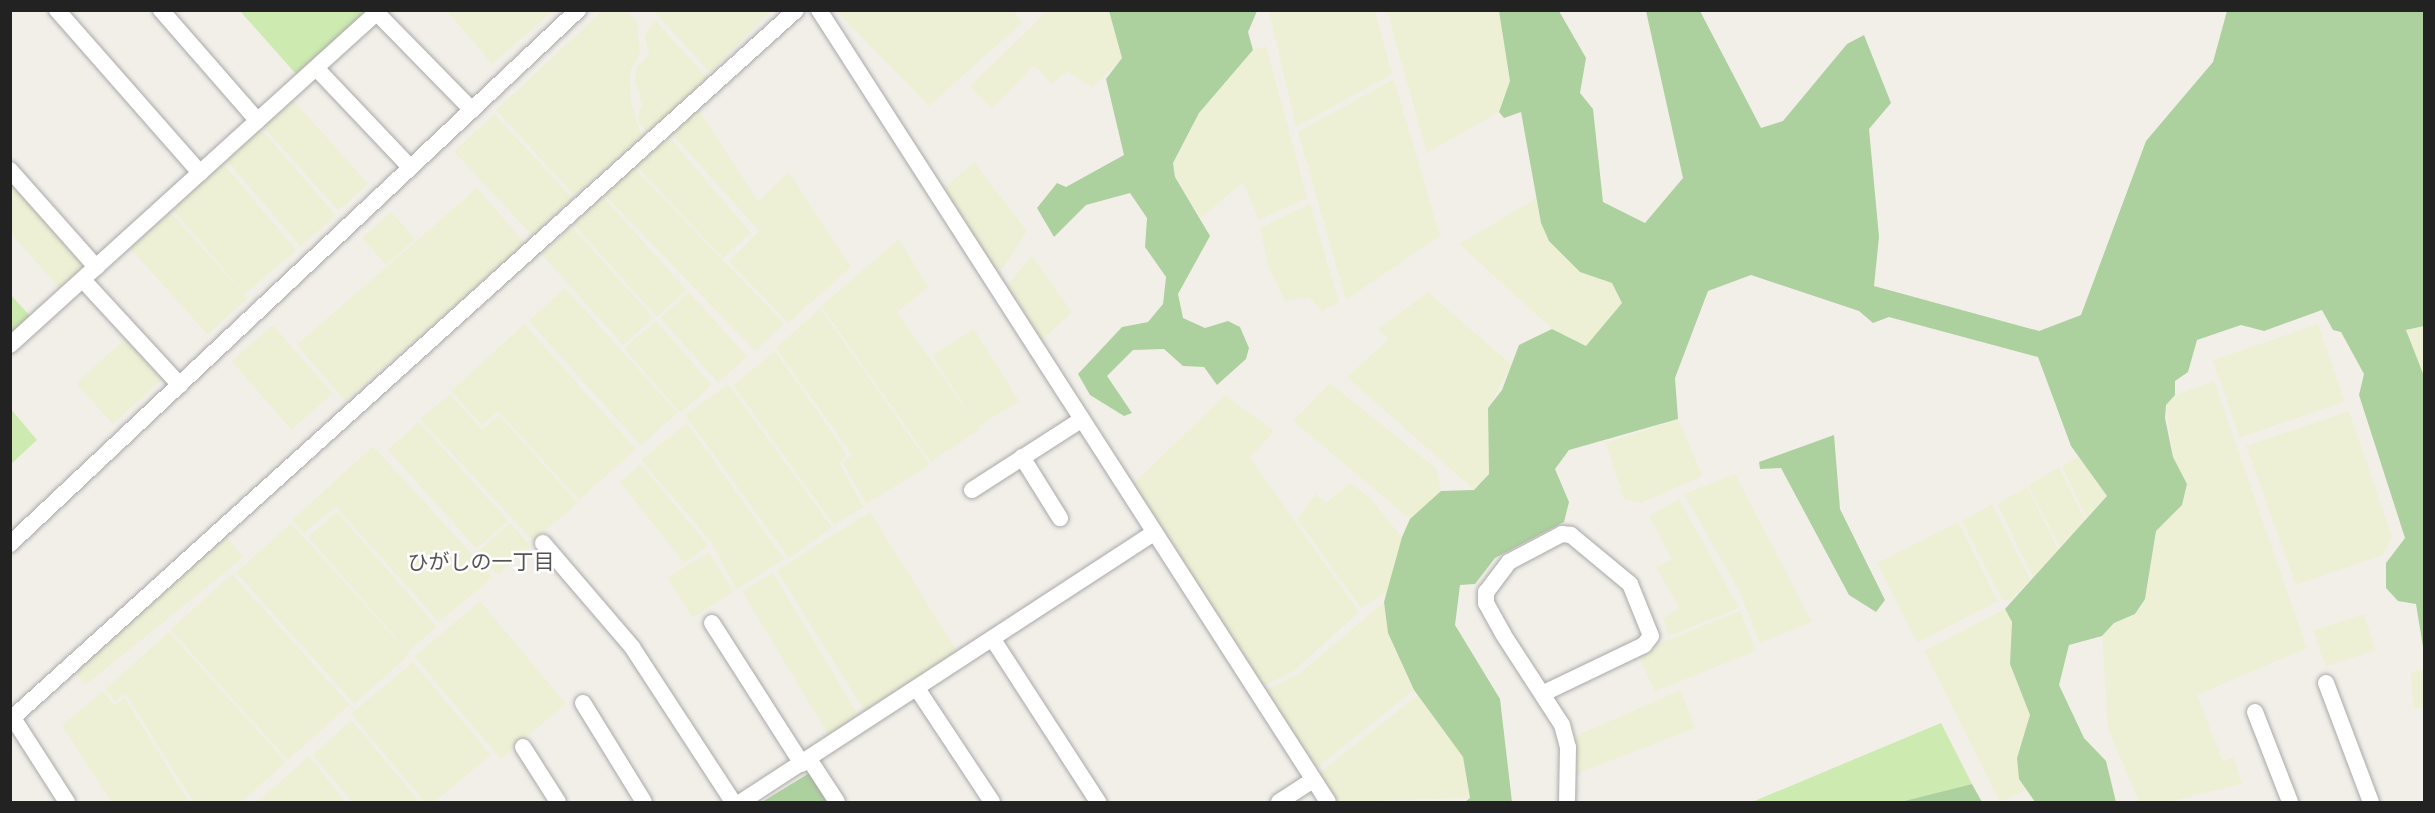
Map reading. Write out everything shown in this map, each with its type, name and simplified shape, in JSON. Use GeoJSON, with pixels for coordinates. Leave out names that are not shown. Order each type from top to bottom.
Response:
{"type":"FeatureCollection","features":[{"type":"Feature","properties":{"kind":"street"},"geometry":{"type":"LineString","coordinates":[[57,10],[200,173]]}},
{"type":"Feature","properties":{"kind":"street"},"geometry":{"type":"LineString","coordinates":[[161,10],[258,121]]}},
{"type":"Feature","properties":{"kind":"street"},"geometry":{"type":"LineString","coordinates":[[10,544],[578,10]]}},
{"type":"Feature","properties":{"kind":"street"},"geometry":{"type":"LineString","coordinates":[[67,802],[12,719],[796,10]]}},
{"type":"Feature","properties":{"kind":"street"},"geometry":{"type":"LineString","coordinates":[[819,10],[1082,420],[1152,534],[1328,802]]}},
{"type":"Feature","properties":{"kind":"street"},"geometry":{"type":"LineString","coordinates":[[10,345],[379,12],[472,110]]}},
{"type":"Feature","properties":{"kind":"street"},"geometry":{"type":"LineString","coordinates":[[317,69],[410,166]]}},
{"type":"Feature","properties":{"kind":"street"},"geometry":{"type":"LineString","coordinates":[[10,170],[96,267]]}},
{"type":"Feature","properties":{"kind":"street"},"geometry":{"type":"LineString","coordinates":[[83,280],[180,385]]}},
{"type":"Feature","properties":{"kind":"street"},"geometry":{"type":"LineString","coordinates":[[972,490],[1082,420]]}},
{"type":"Feature","properties":{"kind":"street"},"geometry":{"type":"LineString","coordinates":[[1022,457],[1060,518]]}},
{"type":"Feature","properties":{"kind":"street"},"geometry":{"type":"LineString","coordinates":[[741,802],[994,641],[1152,534]]}},
{"type":"Feature","properties":{"kind":"street"},"geometry":{"type":"LineString","coordinates":[[1544,693],[1644,645],[1651,636],[1630,584],[1571,535],[1562,534],[1509,561],[1486,592],[1497,624],[1544,693],[1569,747],[1567,802]]}},
{"type":"Feature","properties":{"kind":"street"},"geometry":{"type":"LineString","coordinates":[[543,543],[632,647],[733,802]]}},
{"type":"Feature","properties":{"kind":"street"},"geometry":{"type":"LineString","coordinates":[[712,623],[805,761],[837,802]]}},
{"type":"Feature","properties":{"kind":"street"},"geometry":{"type":"LineString","coordinates":[[994,641],[1098,802]]}},
{"type":"Feature","properties":{"kind":"street"},"geometry":{"type":"LineString","coordinates":[[2326,683],[2371,802]]}},
{"type":"Feature","properties":{"kind":"street"},"geometry":{"type":"LineString","coordinates":[[918,690],[992,802]]}},
{"type":"Feature","properties":{"kind":"street"},"geometry":{"type":"LineString","coordinates":[[583,703],[644,802]]}},
{"type":"Feature","properties":{"kind":"street"},"geometry":{"type":"LineString","coordinates":[[2255,712],[2290,802]]}},
{"type":"Feature","properties":{"kind":"street"},"geometry":{"type":"LineString","coordinates":[[523,747],[558,802]]}},
{"type":"Feature","properties":{"kind":"street"},"geometry":{"type":"LineString","coordinates":[[1279,802],[1313,780]]}},
{"type":"Feature","properties":{"kind":"green space"},"geometry":{"type":"Polygon","coordinates":[[[603,10],[627,11],[637,22],[640,54],[630,72],[631,103],[642,137],[574,195],[496,110],[603,10]]]}},
{"type":"Feature","properties":{"kind":"green space"},"geometry":{"type":"Polygon","coordinates":[[[654,10],[772,10],[710,73],[654,11],[654,10]]]}},
{"type":"Feature","properties":{"kind":"green space"},"geometry":{"type":"Polygon","coordinates":[[[240,11],[369,11],[296,74],[240,11]]]}},
{"type":"Feature","properties":{"kind":"green space"},"geometry":{"type":"Polygon","coordinates":[[[447,11],[553,11],[492,64],[447,11]]]}},
{"type":"Feature","properties":{"kind":"green space"},"geometry":{"type":"Polygon","coordinates":[[[836,11],[1013,11],[1023,22],[929,106],[836,11]]]}},
{"type":"Feature","properties":{"kind":"green space"},"geometry":{"type":"Polygon","coordinates":[[[1047,11],[1109,11],[1122,58],[1092,88],[1067,71],[1052,84],[1034,65],[992,109],[970,86],[1047,11]]]}},
{"type":"Feature","properties":{"kind":"green space"},"geometry":{"type":"Polygon","coordinates":[[[1109,11],[1257,11],[1248,32],[1253,50],[1199,113],[1173,163],[1175,177],[1210,236],[1178,294],[1183,318],[1205,328],[1228,321],[1240,327],[1249,348],[1246,359],[1217,385],[1204,367],[1183,366],[1164,349],[1133,350],[1107,376],[1132,413],[1124,416],[1090,395],[1078,374],[1122,327],[1148,322],[1163,304],[1166,277],[1145,247],[1147,218],[1130,193],[1086,205],[1054,237],[1037,208],[1057,183],[1066,187],[1124,155],[1106,79],[1122,58],[1109,11]]]}},
{"type":"Feature","properties":{"kind":"green space"},"geometry":{"type":"Polygon","coordinates":[[[1269,11],[1375,11],[1392,74],[1296,127],[1269,11]]]}},
{"type":"Feature","properties":{"kind":"green space"},"geometry":{"type":"Polygon","coordinates":[[[1387,11],[1499,11],[1510,81],[1499,112],[1427,153],[1387,11]]]}},
{"type":"Feature","properties":{"kind":"green space"},"geometry":{"type":"Polygon","coordinates":[[[1499,11],[1559,11],[1586,58],[1580,93],[1593,109],[1603,202],[1645,223],[1683,178],[1646,11],[1700,11],[1761,128],[1783,121],[1847,44],[1864,35],[1891,103],[1869,129],[1879,237],[1874,286],[2039,331],[2081,315],[2146,141],[2213,62],[2227,11],[2424,11],[2424,326],[2406,330],[2424,376],[2424,653],[2416,604],[2398,601],[2386,588],[2386,563],[2405,538],[2359,395],[2364,374],[2341,332],[2333,330],[2322,310],[2264,331],[2241,325],[2197,340],[2188,372],[2175,381],[2175,395],[2166,405],[2165,418],[2173,457],[2187,484],[2182,505],[2156,531],[2145,599],[2135,614],[2114,623],[2102,636],[2069,645],[2059,685],[2084,738],[2106,761],[2116,802],[2035,802],[2019,779],[2017,758],[2030,715],[2010,664],[2012,622],[2005,609],[2107,496],[2071,446],[2038,357],[1889,317],[1873,323],[1859,311],[1751,275],[1708,291],[1675,378],[1678,419],[1569,450],[1555,469],[1569,502],[1564,522],[1495,558],[1475,584],[1460,585],[1455,625],[1500,699],[1512,802],[1465,802],[1470,798],[1463,757],[1414,690],[1388,633],[1384,602],[1402,537],[1410,519],[1441,491],[1474,490],[1489,474],[1488,408],[1502,390],[1519,345],[1552,329],[1586,346],[1622,303],[1612,283],[1580,272],[1549,241],[1541,223],[1521,112],[1504,118],[1499,112],[1510,81],[1499,11]]]}},
{"type":"Feature","properties":{"kind":"green space"},"geometry":{"type":"Polygon","coordinates":[[[654,19],[708,79],[648,134],[637,119],[642,105],[635,80],[636,68],[649,55],[645,37],[654,19]]]}},
{"type":"Feature","properties":{"kind":"green space"},"geometry":{"type":"Polygon","coordinates":[[[1266,46],[1307,198],[1259,220],[1243,182],[1201,218],[1175,177],[1173,163],[1199,113],[1253,50],[1266,46]]]}},
{"type":"Feature","properties":{"kind":"green space"},"geometry":{"type":"Polygon","coordinates":[[[1394,79],[1440,236],[1346,300],[1298,132],[1394,79]]]}},
{"type":"Feature","properties":{"kind":"green space"},"geometry":{"type":"Polygon","coordinates":[[[292,99],[368,184],[339,210],[262,126],[292,99]]]}},
{"type":"Feature","properties":{"kind":"green space"},"geometry":{"type":"Polygon","coordinates":[[[699,110],[758,201],[789,172],[851,267],[788,323],[729,261],[759,231],[672,134],[699,110]]]}},
{"type":"Feature","properties":{"kind":"green space"},"geometry":{"type":"Polygon","coordinates":[[[494,114],[572,198],[532,236],[454,152],[494,114]]]}},
{"type":"Feature","properties":{"kind":"green space"},"geometry":{"type":"Polygon","coordinates":[[[260,128],[336,216],[301,246],[225,159],[260,128]]]}},
{"type":"Feature","properties":{"kind":"green space"},"geometry":{"type":"Polygon","coordinates":[[[669,137],[751,233],[723,258],[636,166],[669,137]]]}},
{"type":"Feature","properties":{"kind":"green space"},"geometry":{"type":"Polygon","coordinates":[[[974,162],[1027,231],[1003,268],[993,269],[944,188],[974,162]]]}},
{"type":"Feature","properties":{"kind":"green space"},"geometry":{"type":"Polygon","coordinates":[[[223,163],[296,250],[244,294],[171,207],[223,163]]]}},
{"type":"Feature","properties":{"kind":"green space"},"geometry":{"type":"Polygon","coordinates":[[[634,168],[784,323],[755,351],[605,196],[634,168]]]}},
{"type":"Feature","properties":{"kind":"green space"},"geometry":{"type":"Polygon","coordinates":[[[10,181],[86,268],[61,290],[11,234],[10,181]]]}},
{"type":"Feature","properties":{"kind":"green space"},"geometry":{"type":"Polygon","coordinates":[[[477,188],[526,244],[345,401],[297,345],[477,188]]]}},
{"type":"Feature","properties":{"kind":"green space"},"geometry":{"type":"Polygon","coordinates":[[[603,197],[687,290],[657,317],[573,224],[603,197]]]}},
{"type":"Feature","properties":{"kind":"green space"},"geometry":{"type":"Polygon","coordinates":[[[1538,197],[1541,223],[1580,272],[1612,283],[1622,303],[1586,346],[1552,329],[1459,244],[1538,197]]]}},
{"type":"Feature","properties":{"kind":"green space"},"geometry":{"type":"Polygon","coordinates":[[[1310,204],[1339,302],[1322,312],[1309,297],[1285,301],[1269,269],[1260,228],[1310,204]]]}},
{"type":"Feature","properties":{"kind":"green space"},"geometry":{"type":"Polygon","coordinates":[[[170,212],[248,298],[207,334],[130,248],[170,212]]]}},
{"type":"Feature","properties":{"kind":"green space"},"geometry":{"type":"Polygon","coordinates":[[[391,212],[415,239],[386,265],[362,238],[391,212]]]}},
{"type":"Feature","properties":{"kind":"green space"},"geometry":{"type":"Polygon","coordinates":[[[572,227],[654,318],[623,345],[542,254],[572,227]]]}},
{"type":"Feature","properties":{"kind":"green space"},"geometry":{"type":"Polygon","coordinates":[[[899,239],[928,287],[897,312],[980,429],[931,462],[821,306],[899,239]]]}},
{"type":"Feature","properties":{"kind":"green space"},"geometry":{"type":"Polygon","coordinates":[[[1032,256],[1072,312],[1040,342],[1006,287],[1032,256]]]}},
{"type":"Feature","properties":{"kind":"green space"},"geometry":{"type":"Polygon","coordinates":[[[565,288],[677,413],[641,446],[529,321],[565,288]]]}},
{"type":"Feature","properties":{"kind":"green space"},"geometry":{"type":"Polygon","coordinates":[[[689,292],[747,357],[718,383],[660,318],[689,292]]]}},
{"type":"Feature","properties":{"kind":"green space"},"geometry":{"type":"Polygon","coordinates":[[[1428,292],[1512,365],[1488,408],[1489,473],[1474,490],[1347,377],[1389,339],[1378,329],[1428,292]]]}},
{"type":"Feature","properties":{"kind":"green space"},"geometry":{"type":"Polygon","coordinates":[[[10,294],[31,317],[10,335],[10,294]]]}},
{"type":"Feature","properties":{"kind":"green space"},"geometry":{"type":"Polygon","coordinates":[[[820,308],[930,465],[866,504],[843,463],[852,455],[776,348],[820,308]]]}},
{"type":"Feature","properties":{"kind":"green space"},"geometry":{"type":"Polygon","coordinates":[[[656,321],[712,385],[680,413],[624,349],[656,321]]]}},
{"type":"Feature","properties":{"kind":"green space"},"geometry":{"type":"Polygon","coordinates":[[[524,324],[636,449],[579,500],[498,411],[482,425],[451,391],[524,324]]]}},
{"type":"Feature","properties":{"kind":"green space"},"geometry":{"type":"Polygon","coordinates":[[[2318,324],[2345,402],[2240,438],[2213,360],[2318,324]]]}},
{"type":"Feature","properties":{"kind":"green space"},"geometry":{"type":"Polygon","coordinates":[[[273,325],[333,394],[291,430],[231,361],[273,325]]]}},
{"type":"Feature","properties":{"kind":"green space"},"geometry":{"type":"Polygon","coordinates":[[[2424,326],[2424,376],[2406,330],[2424,326]]]}},
{"type":"Feature","properties":{"kind":"green space"},"geometry":{"type":"Polygon","coordinates":[[[974,329],[1019,401],[977,427],[932,355],[974,329]]]}},
{"type":"Feature","properties":{"kind":"green space"},"geometry":{"type":"Polygon","coordinates":[[[125,339],[162,380],[113,424],[76,383],[125,339]]]}},
{"type":"Feature","properties":{"kind":"green space"},"geometry":{"type":"Polygon","coordinates":[[[775,351],[847,454],[839,463],[864,507],[834,525],[733,385],[775,351]]]}},
{"type":"Feature","properties":{"kind":"green space"},"geometry":{"type":"Polygon","coordinates":[[[2214,381],[2307,648],[2197,695],[2223,761],[2234,757],[2242,784],[2168,802],[2139,802],[2108,729],[2102,636],[2114,623],[2135,614],[2145,599],[2156,531],[2182,505],[2187,484],[2173,457],[2166,405],[2175,395],[2214,381]]]}},
{"type":"Feature","properties":{"kind":"green space"},"geometry":{"type":"Polygon","coordinates":[[[1330,383],[1437,469],[1441,491],[1410,519],[1293,421],[1330,383]]]}},
{"type":"Feature","properties":{"kind":"green space"},"geometry":{"type":"Polygon","coordinates":[[[728,384],[832,527],[789,558],[685,415],[728,384]]]}},
{"type":"Feature","properties":{"kind":"green space"},"geometry":{"type":"Polygon","coordinates":[[[450,394],[482,430],[499,415],[578,503],[533,541],[420,419],[450,394]]]}},
{"type":"Feature","properties":{"kind":"green space"},"geometry":{"type":"Polygon","coordinates":[[[1225,395],[1274,431],[1250,458],[1359,612],[1294,671],[1261,687],[1132,485],[1225,395]]]}},
{"type":"Feature","properties":{"kind":"green space"},"geometry":{"type":"Polygon","coordinates":[[[10,408],[37,440],[11,464],[10,464],[10,408]]]}},
{"type":"Feature","properties":{"kind":"green space"},"geometry":{"type":"Polygon","coordinates":[[[2349,411],[2392,537],[2383,555],[2296,585],[2246,446],[2349,411]]]}},
{"type":"Feature","properties":{"kind":"green space"},"geometry":{"type":"Polygon","coordinates":[[[1678,419],[1703,476],[1641,503],[1624,499],[1606,443],[1678,419]]]}},
{"type":"Feature","properties":{"kind":"green space"},"geometry":{"type":"Polygon","coordinates":[[[419,422],[508,521],[477,549],[388,450],[419,422]]]}},
{"type":"Feature","properties":{"kind":"green space"},"geometry":{"type":"Polygon","coordinates":[[[687,423],[784,559],[736,590],[712,543],[641,460],[687,423]]]}},
{"type":"Feature","properties":{"kind":"green space"},"geometry":{"type":"Polygon","coordinates":[[[1834,435],[1840,509],[1885,600],[1876,612],[1849,595],[1781,468],[1760,469],[1759,462],[1834,435]]]}},
{"type":"Feature","properties":{"kind":"green space"},"geometry":{"type":"Polygon","coordinates":[[[373,446],[493,577],[439,622],[336,507],[304,533],[292,520],[373,446]]]}},
{"type":"Feature","properties":{"kind":"green space"},"geometry":{"type":"Polygon","coordinates":[[[2078,456],[2107,496],[2087,518],[2062,467],[2078,456]]]}},
{"type":"Feature","properties":{"kind":"green space"},"geometry":{"type":"Polygon","coordinates":[[[640,464],[706,542],[707,547],[684,563],[620,482],[640,464]]]}},
{"type":"Feature","properties":{"kind":"green space"},"geometry":{"type":"Polygon","coordinates":[[[2059,467],[2085,520],[2060,547],[2028,485],[2059,467]]]}},
{"type":"Feature","properties":{"kind":"green space"},"geometry":{"type":"Polygon","coordinates":[[[1735,474],[1812,622],[1760,643],[1738,589],[1684,494],[1735,474]]]}},
{"type":"Feature","properties":{"kind":"green space"},"geometry":{"type":"Polygon","coordinates":[[[1350,483],[1369,497],[1402,537],[1390,591],[1361,608],[1297,519],[1316,494],[1326,503],[1350,483]]]}},
{"type":"Feature","properties":{"kind":"green space"},"geometry":{"type":"Polygon","coordinates":[[[2027,487],[2058,549],[2033,577],[1997,504],[2027,487]]]}},
{"type":"Feature","properties":{"kind":"green space"},"geometry":{"type":"Polygon","coordinates":[[[1679,499],[1739,608],[1669,636],[1663,618],[1679,608],[1656,567],[1672,559],[1649,516],[1679,499]]]}},
{"type":"Feature","properties":{"kind":"green space"},"geometry":{"type":"Polygon","coordinates":[[[1992,504],[2030,579],[2011,600],[2002,600],[1962,521],[1992,504]]]}},
{"type":"Feature","properties":{"kind":"green space"},"geometry":{"type":"Polygon","coordinates":[[[337,512],[437,627],[408,652],[308,537],[337,512]]]}},
{"type":"Feature","properties":{"kind":"green space"},"geometry":{"type":"Polygon","coordinates":[[[870,512],[957,652],[864,710],[777,570],[870,512]]]}},
{"type":"Feature","properties":{"kind":"green space"},"geometry":{"type":"Polygon","coordinates":[[[1958,522],[1998,601],[1917,643],[1877,563],[1958,522]]]}},
{"type":"Feature","properties":{"kind":"green space"},"geometry":{"type":"Polygon","coordinates":[[[291,523],[409,655],[354,704],[236,573],[291,523]]]}},
{"type":"Feature","properties":{"kind":"green space"},"geometry":{"type":"Polygon","coordinates":[[[510,523],[531,546],[498,575],[477,552],[510,523]]]}},
{"type":"Feature","properties":{"kind":"green space"},"geometry":{"type":"Polygon","coordinates":[[[227,537],[243,557],[86,685],[69,665],[227,537]]]}},
{"type":"Feature","properties":{"kind":"green space"},"geometry":{"type":"Polygon","coordinates":[[[709,552],[734,592],[692,618],[667,578],[709,552]]]}},
{"type":"Feature","properties":{"kind":"green space"},"geometry":{"type":"Polygon","coordinates":[[[773,573],[859,716],[828,735],[742,592],[773,573]]]}},
{"type":"Feature","properties":{"kind":"green space"},"geometry":{"type":"Polygon","coordinates":[[[232,574],[350,705],[288,760],[170,630],[232,574]]]}},
{"type":"Feature","properties":{"kind":"green space"},"geometry":{"type":"Polygon","coordinates":[[[480,601],[566,704],[500,759],[414,656],[480,601]]]}},
{"type":"Feature","properties":{"kind":"green space"},"geometry":{"type":"Polygon","coordinates":[[[1384,602],[1388,633],[1414,690],[1314,770],[1265,690],[1299,674],[1384,602]]]}},
{"type":"Feature","properties":{"kind":"green space"},"geometry":{"type":"Polygon","coordinates":[[[2005,609],[2012,622],[2010,664],[2031,715],[2017,758],[2025,791],[2000,802],[1924,651],[2005,609]]]}},
{"type":"Feature","properties":{"kind":"green space"},"geometry":{"type":"Polygon","coordinates":[[[1740,611],[1756,651],[1654,692],[1638,652],[1740,611]]]}},
{"type":"Feature","properties":{"kind":"green space"},"geometry":{"type":"Polygon","coordinates":[[[2364,614],[2376,650],[2325,667],[2314,630],[2364,614]]]}},
{"type":"Feature","properties":{"kind":"green space"},"geometry":{"type":"Polygon","coordinates":[[[169,632],[286,762],[242,802],[193,802],[126,694],[115,701],[105,689],[169,632]]]}},
{"type":"Feature","properties":{"kind":"green space"},"geometry":{"type":"Polygon","coordinates":[[[413,662],[491,755],[434,802],[425,802],[351,714],[413,662]]]}},
{"type":"Feature","properties":{"kind":"green space"},"geometry":{"type":"Polygon","coordinates":[[[2424,669],[2424,707],[2413,709],[2411,672],[2424,669]]]}},
{"type":"Feature","properties":{"kind":"green space"},"geometry":{"type":"Polygon","coordinates":[[[1681,690],[1695,728],[1576,774],[1573,737],[1681,690]]]}},
{"type":"Feature","properties":{"kind":"green space"},"geometry":{"type":"Polygon","coordinates":[[[103,691],[114,705],[125,698],[189,802],[111,802],[62,725],[103,691]]]}},
{"type":"Feature","properties":{"kind":"green space"},"geometry":{"type":"Polygon","coordinates":[[[1418,695],[1463,757],[1470,798],[1336,802],[1318,774],[1418,695]]]}},
{"type":"Feature","properties":{"kind":"green space"},"geometry":{"type":"Polygon","coordinates":[[[351,720],[420,802],[352,802],[313,755],[351,720]]]}},
{"type":"Feature","properties":{"kind":"green space"},"geometry":{"type":"Polygon","coordinates":[[[1941,723],[1972,784],[1900,802],[1752,802],[1941,723]]]}},
{"type":"Feature","properties":{"kind":"green space"},"geometry":{"type":"Polygon","coordinates":[[[309,756],[346,802],[257,802],[309,756]]]}},
{"type":"Feature","properties":{"kind":"green space"},"geometry":{"type":"Polygon","coordinates":[[[811,772],[829,802],[762,802],[811,772]]]}},
{"type":"Feature","properties":{"kind":"green space"},"geometry":{"type":"Polygon","coordinates":[[[1972,784],[1982,802],[1900,802],[1972,784]]]}},
{"type":"Feature","properties":{"kind":"district","name":"ひがしの一丁目"},"geometry":{"type":"Point","coordinates":[481,563]}}]}
